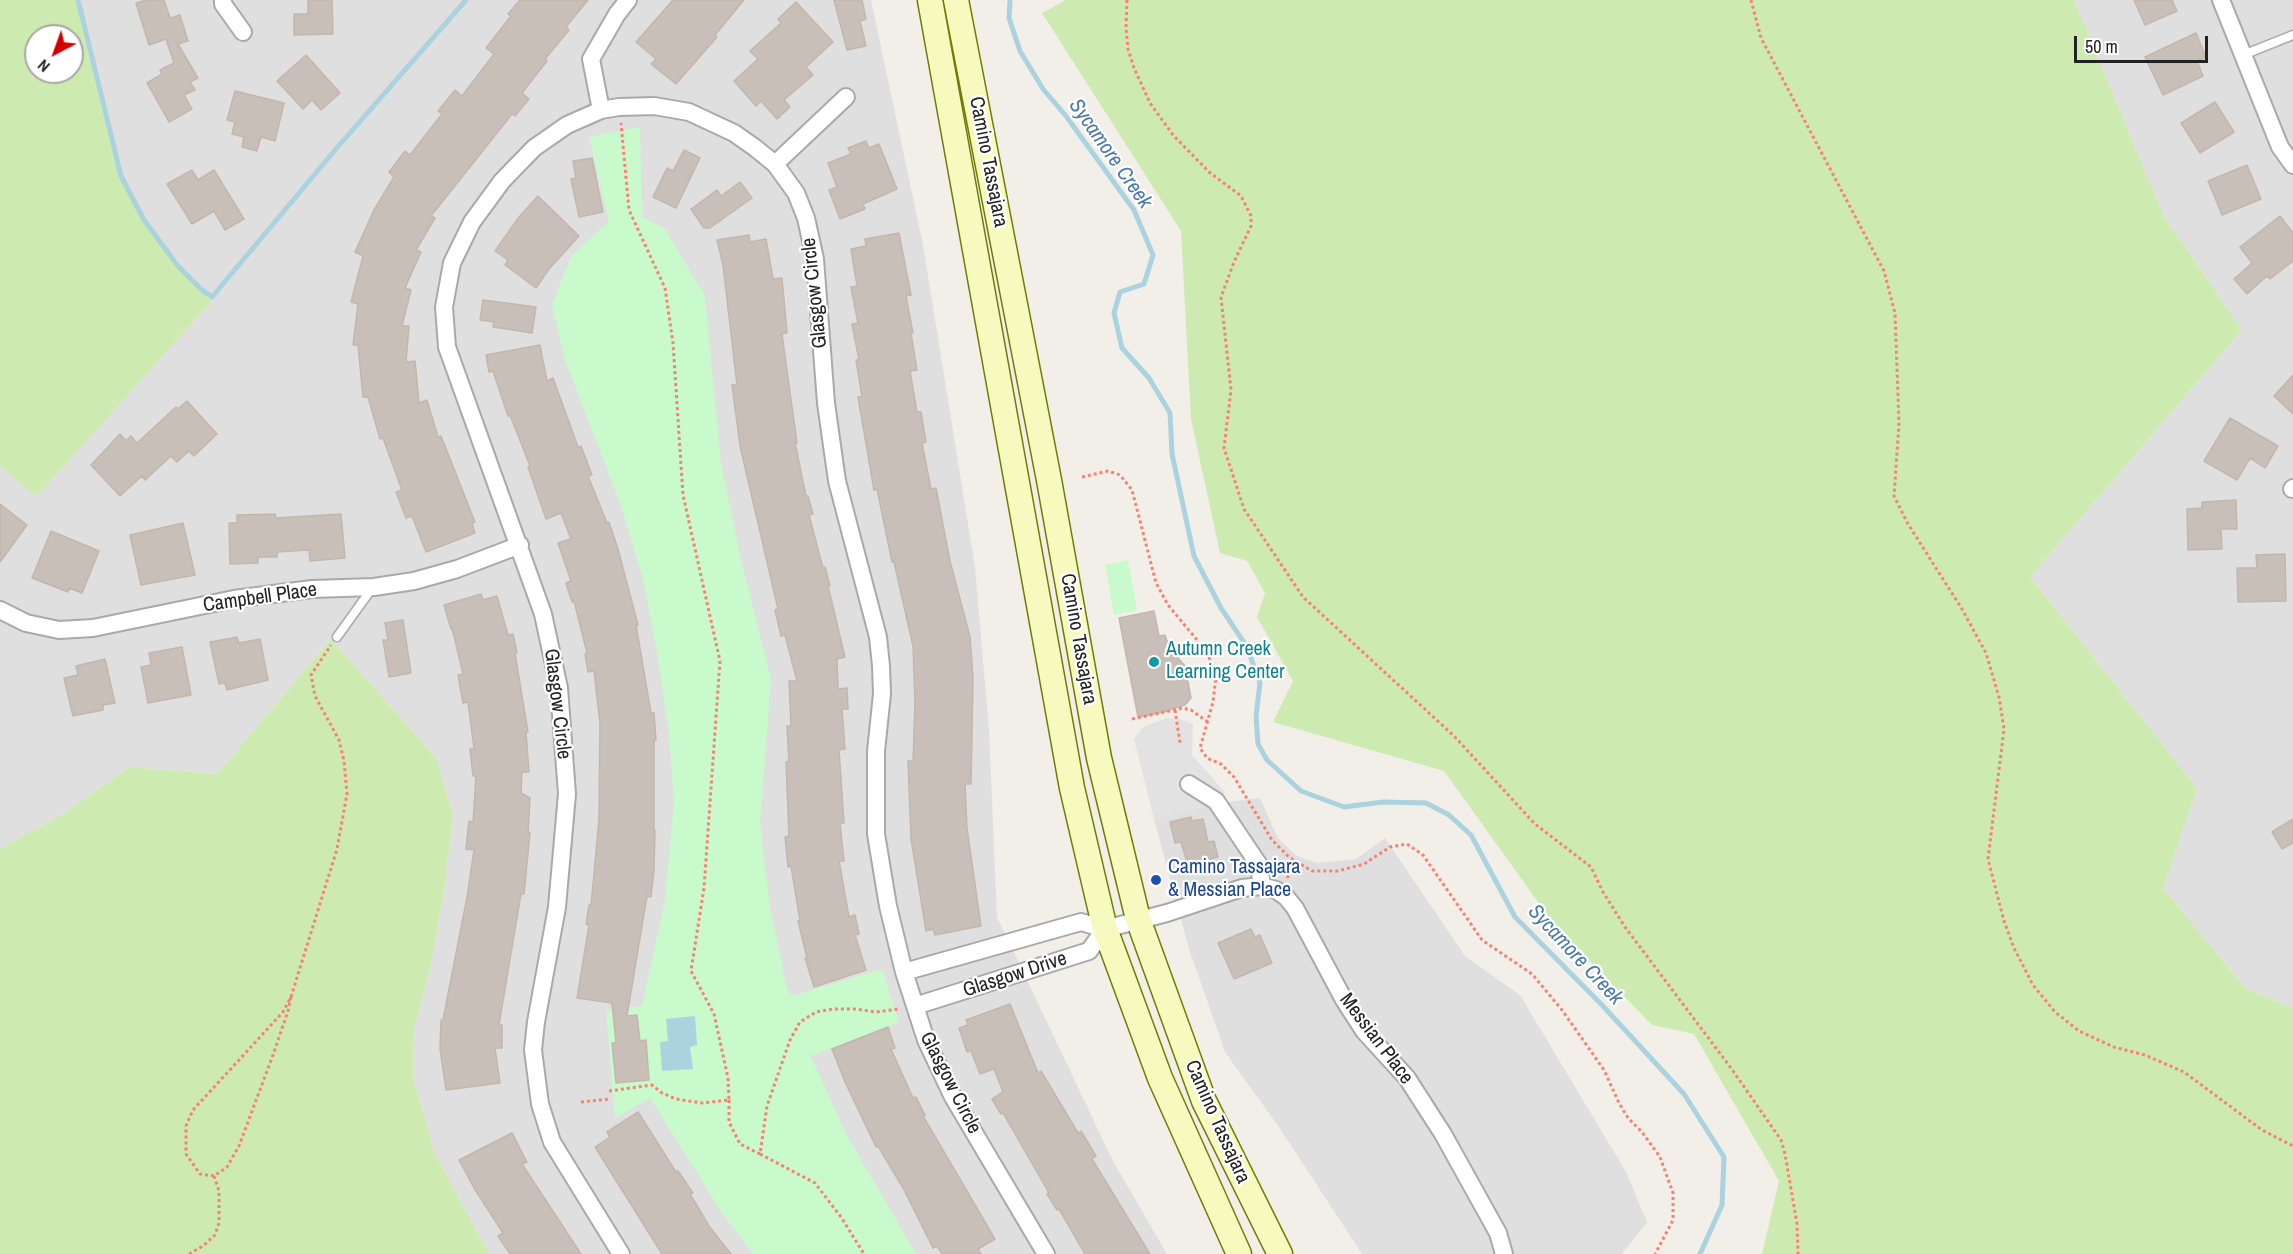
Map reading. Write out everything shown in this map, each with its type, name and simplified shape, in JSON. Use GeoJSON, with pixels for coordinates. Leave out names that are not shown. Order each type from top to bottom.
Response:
{"type":"FeatureCollection","features":[{"type":"Feature","properties":{"kind":"main road","name":"Camino Tassajara"},"geometry":{"type":"LineString","coordinates":[[930,0],[1072,788],[1106,929],[1160,1078],[1239,1254]]}},
{"type":"Feature","properties":{"kind":"main road","name":"Camino Tassajara"},"geometry":{"type":"LineString","coordinates":[[956,0],[1034,398],[1100,758],[1138,919],[1204,1101],[1280,1254]]}},
{"type":"Feature","properties":{"kind":"street"},"geometry":{"type":"LineString","coordinates":[[223,0],[223,4],[243,32]]}},
{"type":"Feature","properties":{"kind":"street"},"geometry":{"type":"LineString","coordinates":[[601,110],[591,58],[628,0]]}},
{"type":"Feature","properties":{"kind":"street"},"geometry":{"type":"LineString","coordinates":[[2221,0],[2280,147],[2293,165]]}},
{"type":"Feature","properties":{"kind":"street"},"geometry":{"type":"LineString","coordinates":[[775,164],[846,97]]}},
{"type":"Feature","properties":{"kind":"street","name":"Glasgow Circle"},"geometry":{"type":"LineString","coordinates":[[621,1254],[552,1142],[537,1089],[533,1050],[557,907],[567,794],[559,688],[543,614],[447,347],[444,307],[452,263],[472,222],[502,181],[534,148],[567,125],[601,110],[654,106],[688,112],[734,133],[775,164],[796,193],[806,218],[815,259],[826,403],[837,481],[878,637],[882,694],[876,751],[876,834],[888,906],[904,972],[926,1040],[953,1097],[1046,1254]]}},
{"type":"Feature","properties":{"kind":"street","name":"Campbell Place"},"geometry":{"type":"LineString","coordinates":[[0,610],[26,623],[59,630],[93,628],[234,599],[312,589],[374,587],[414,581],[457,569],[520,545]]}},
{"type":"Feature","properties":{"kind":"street"},"geometry":{"type":"LineString","coordinates":[[1138,919],[1167,913],[1242,888],[1262,886],[1258,865],[1216,801],[1189,784]]}},
{"type":"Feature","properties":{"kind":"street","name":"Messian Place"},"geometry":{"type":"LineString","coordinates":[[1262,886],[1276,890],[1295,908],[1344,1000],[1364,1031],[1407,1078],[1443,1134],[1498,1233],[1504,1254]]}},
{"type":"Feature","properties":{"kind":"street","name":"Glasgow Drive"},"geometry":{"type":"LineString","coordinates":[[904,972],[1081,922],[1106,929],[1138,919]]}},
{"type":"Feature","properties":{"kind":"street","name":"Glasgow Drive"},"geometry":{"type":"LineString","coordinates":[[915,1006],[1089,951],[1106,929]]}},
{"type":"Feature","properties":{"kind":"lane"},"geometry":{"type":"LineString","coordinates":[[2243,55],[2293,35]]}},
{"type":"Feature","properties":{"kind":"lane"},"geometry":{"type":"LineString","coordinates":[[337,637],[374,587]]}},
{"type":"Feature","properties":{"kind":"path"},"geometry":{"type":"LineString","coordinates":[[1127,0],[1128,49],[1150,103],[1173,135],[1209,172],[1241,196],[1251,216],[1251,226],[1221,297],[1231,390],[1224,448],[1244,508],[1303,597],[1454,736],[1535,824],[1591,867],[1603,892],[1625,927],[1731,1068],[1781,1140],[1797,1224],[1798,1254]]}},
{"type":"Feature","properties":{"kind":"path"},"geometry":{"type":"LineString","coordinates":[[1751,0],[1761,38],[1884,271],[1895,313],[1899,424],[1894,496],[1908,524],[1962,609],[1986,653],[1999,697],[2004,729],[1988,859],[2004,921],[2014,948],[2033,985],[2055,1012],[2079,1031],[2114,1047],[2145,1054],[2184,1072],[2262,1130],[2293,1146]]}},
{"type":"Feature","properties":{"kind":"path"},"geometry":{"type":"LineString","coordinates":[[619,107],[629,210],[665,288],[673,344],[683,495],[720,661],[704,888],[691,971],[714,1014],[728,1078],[729,1122],[740,1144],[815,1183],[841,1217],[864,1254]]}},
{"type":"Feature","properties":{"kind":"path"},"geometry":{"type":"LineString","coordinates":[[1082,477],[1108,471],[1120,475],[1132,490],[1155,583],[1168,605],[1207,652],[1216,676],[1208,722],[1200,748],[1207,758],[1221,764],[1234,777],[1272,840],[1289,857],[1311,872],[1338,871],[1364,864],[1390,847],[1407,844],[1424,855],[1482,940],[1532,974],[1562,1010],[1604,1070],[1628,1118],[1642,1132],[1660,1157],[1673,1193],[1673,1220],[1655,1254]]}},
{"type":"Feature","properties":{"kind":"path"},"geometry":{"type":"LineString","coordinates":[[291,997],[283,1012],[193,1110],[186,1126],[186,1154],[200,1174],[214,1176],[227,1167],[239,1146],[288,1011],[337,849],[347,794],[344,761],[339,740],[315,696],[311,675],[337,637]]}},
{"type":"Feature","properties":{"kind":"path"},"geometry":{"type":"LineString","coordinates":[[1132,719],[1187,708],[1208,722]]}},
{"type":"Feature","properties":{"kind":"path"},"geometry":{"type":"LineString","coordinates":[[1175,710],[1180,742]]}},
{"type":"Feature","properties":{"kind":"path"},"geometry":{"type":"LineString","coordinates":[[760,1154],[767,1106],[790,1040],[800,1022],[816,1012],[834,1009],[876,1012],[915,1006]]}},
{"type":"Feature","properties":{"kind":"path"},"geometry":{"type":"LineString","coordinates":[[609,1091],[652,1085],[662,1093],[676,1099],[702,1103],[729,1100]]}},
{"type":"Feature","properties":{"kind":"path"},"geometry":{"type":"LineString","coordinates":[[581,1102],[609,1099]]}},
{"type":"Feature","properties":{"kind":"path"},"geometry":{"type":"LineString","coordinates":[[189,1254],[203,1246],[214,1235],[219,1223],[219,1191],[214,1176]]}},
{"type":"Feature","properties":{"kind":"shaded area"},"geometry":{"type":"Polygon","coordinates":[[[76,0],[871,0],[923,245],[975,567],[989,730],[997,917],[1113,1161],[1167,1254],[489,1254],[434,1152],[413,1077],[414,1030],[431,966],[444,890],[453,815],[436,758],[331,639],[217,774],[130,767],[63,814],[0,849],[0,466],[36,496],[212,301],[156,237],[115,162],[84,33],[84,24],[82,24],[76,0]]]}},
{"type":"Feature","properties":{"kind":"shaded area"},"geometry":{"type":"Polygon","coordinates":[[[2074,0],[2293,0],[2293,1008],[2246,989],[2163,888],[2197,788],[2030,577],[2242,330],[2163,215],[2074,0]]]}},
{"type":"Feature","properties":{"kind":"shaded area"},"geometry":{"type":"Polygon","coordinates":[[[1167,718],[1180,719],[1193,724],[1192,755],[1225,792],[1212,804],[1154,819],[1134,739],[1143,727],[1167,718]]]}},
{"type":"Feature","properties":{"kind":"shaded area"},"geometry":{"type":"Polygon","coordinates":[[[1260,798],[1278,838],[1295,855],[1317,863],[1356,859],[1385,838],[1465,956],[1520,995],[1626,1172],[1647,1222],[1622,1254],[1362,1254],[1281,1130],[1225,1052],[1189,949],[1154,819],[1212,804],[1260,798]]]}},
{"type":"Feature","properties":{"kind":"green space"},"geometry":{"type":"Polygon","coordinates":[[[0,0],[76,0],[82,24],[24,24],[24,84],[84,84],[84,33],[115,162],[156,237],[212,301],[36,497],[0,466],[0,0]]]}},
{"type":"Feature","properties":{"kind":"green space"},"geometry":{"type":"Polygon","coordinates":[[[1066,0],[2074,0],[2163,215],[2242,330],[2030,577],[2197,788],[2163,888],[2246,989],[2293,1008],[2293,1254],[1762,1254],[1779,1181],[1694,1034],[1652,1025],[1556,927],[1444,771],[1273,722],[1293,681],[1257,617],[1265,593],[1247,561],[1220,553],[1191,419],[1181,231],[1042,13],[1066,0]]]}},
{"type":"Feature","properties":{"kind":"green space"},"geometry":{"type":"Polygon","coordinates":[[[640,127],[642,217],[665,229],[705,296],[721,464],[741,560],[771,680],[760,822],[770,908],[787,989],[792,996],[882,969],[899,1022],[811,1056],[845,1132],[916,1254],[753,1254],[722,1213],[650,1098],[615,1118],[606,1010],[642,1006],[665,900],[674,802],[669,733],[644,583],[621,506],[565,360],[552,305],[571,256],[609,222],[589,137],[640,127]]]}},
{"type":"Feature","properties":{"kind":"green space"},"geometry":{"type":"Polygon","coordinates":[[[1128,560],[1137,610],[1114,615],[1105,565],[1128,560]]]}},
{"type":"Feature","properties":{"kind":"green space"},"geometry":{"type":"Polygon","coordinates":[[[331,639],[436,758],[453,815],[444,890],[431,966],[414,1030],[413,1077],[434,1152],[489,1254],[0,1254],[0,849],[63,814],[130,767],[217,774],[331,639]]]}},
{"type":"Feature","properties":{"kind":"water"},"geometry":{"type":"Polygon","coordinates":[[[695,1016],[697,1045],[690,1047],[693,1069],[662,1071],[660,1042],[668,1041],[666,1019],[695,1016]]]}},
{"type":"Feature","properties":{"kind":"building"},"geometry":{"type":"Polygon","coordinates":[[[147,0],[164,0],[170,18],[180,15],[188,41],[178,44],[198,78],[190,82],[195,90],[184,95],[192,109],[169,122],[147,83],[162,74],[160,70],[174,63],[166,39],[149,45],[136,3],[147,0]]]}},
{"type":"Feature","properties":{"kind":"building"},"geometry":{"type":"Polygon","coordinates":[[[308,0],[332,0],[333,34],[294,35],[294,14],[308,14],[308,0]]]}},
{"type":"Feature","properties":{"kind":"building"},"geometry":{"type":"Polygon","coordinates":[[[520,0],[588,0],[566,27],[569,30],[545,59],[547,61],[522,93],[529,99],[515,116],[512,114],[431,216],[435,218],[416,250],[421,252],[405,288],[411,290],[402,326],[409,326],[406,362],[415,361],[419,403],[427,400],[438,437],[441,436],[475,522],[472,523],[475,533],[426,552],[412,516],[406,518],[396,492],[402,490],[383,438],[380,439],[368,397],[363,397],[358,345],[353,345],[358,304],[351,302],[363,256],[355,252],[374,210],[394,177],[389,172],[405,151],[410,155],[442,114],[438,111],[455,90],[462,96],[494,54],[486,48],[511,16],[508,14],[520,0]]]}},
{"type":"Feature","properties":{"kind":"building"},"geometry":{"type":"Polygon","coordinates":[[[673,0],[744,0],[715,35],[717,37],[676,84],[651,64],[656,59],[636,42],[673,0]]]}},
{"type":"Feature","properties":{"kind":"building"},"geometry":{"type":"Polygon","coordinates":[[[834,0],[862,0],[866,19],[860,21],[866,46],[847,50],[834,0]]]}},
{"type":"Feature","properties":{"kind":"building"},"geometry":{"type":"Polygon","coordinates":[[[2134,0],[2172,0],[2177,11],[2145,25],[2134,0]]]}},
{"type":"Feature","properties":{"kind":"building"},"geometry":{"type":"Polygon","coordinates":[[[796,2],[833,42],[806,67],[813,75],[784,100],[790,107],[777,119],[761,101],[756,106],[734,81],[758,59],[750,51],[781,23],[778,19],[796,2]]]}},
{"type":"Feature","properties":{"kind":"building"},"geometry":{"type":"Polygon","coordinates":[[[2196,33],[2206,57],[2197,61],[2203,76],[2163,95],[2145,57],[2196,33]]]}},
{"type":"Feature","properties":{"kind":"building"},"geometry":{"type":"Polygon","coordinates":[[[306,55],[340,93],[321,110],[312,100],[303,109],[277,81],[306,55]]]}},
{"type":"Feature","properties":{"kind":"building"},"geometry":{"type":"Polygon","coordinates":[[[235,91],[284,103],[275,141],[261,137],[257,151],[242,147],[244,137],[232,134],[235,122],[227,120],[235,91]]]}},
{"type":"Feature","properties":{"kind":"building"},"geometry":{"type":"Polygon","coordinates":[[[2215,102],[2234,132],[2200,153],[2181,123],[2215,102]]]}},
{"type":"Feature","properties":{"kind":"building"},"geometry":{"type":"Polygon","coordinates":[[[866,141],[869,148],[879,144],[897,189],[863,204],[865,209],[840,219],[829,190],[837,187],[828,163],[851,154],[848,148],[866,141]]]}},
{"type":"Feature","properties":{"kind":"building"},"geometry":{"type":"Polygon","coordinates":[[[684,150],[700,158],[676,208],[653,197],[667,168],[673,171],[684,150]]]}},
{"type":"Feature","properties":{"kind":"building"},"geometry":{"type":"Polygon","coordinates":[[[592,158],[603,212],[579,217],[571,179],[576,178],[573,161],[592,158]]]}},
{"type":"Feature","properties":{"kind":"building"},"geometry":{"type":"Polygon","coordinates":[[[2247,165],[2261,199],[2222,215],[2208,181],[2247,165]]]}},
{"type":"Feature","properties":{"kind":"building"},"geometry":{"type":"Polygon","coordinates":[[[192,170],[198,180],[214,170],[244,219],[225,230],[214,211],[192,224],[167,184],[192,170]]]}},
{"type":"Feature","properties":{"kind":"building"},"geometry":{"type":"Polygon","coordinates":[[[740,182],[752,198],[710,228],[704,228],[691,209],[717,190],[721,196],[740,182]]]}},
{"type":"Feature","properties":{"kind":"building"},"geometry":{"type":"Polygon","coordinates":[[[538,196],[579,236],[549,269],[536,288],[505,265],[508,260],[495,251],[519,217],[538,196]]]}},
{"type":"Feature","properties":{"kind":"building"},"geometry":{"type":"Polygon","coordinates":[[[2280,216],[2293,233],[2293,261],[2270,279],[2267,276],[2247,294],[2234,279],[2252,263],[2240,247],[2280,216]]]}},
{"type":"Feature","properties":{"kind":"building"},"geometry":{"type":"Polygon","coordinates":[[[899,233],[911,295],[906,296],[917,370],[910,371],[917,412],[921,412],[926,442],[922,443],[931,489],[936,488],[950,561],[970,637],[973,678],[971,784],[965,784],[967,828],[981,926],[935,935],[933,929],[926,931],[911,839],[908,761],[913,761],[915,703],[913,646],[877,489],[874,490],[858,397],[862,397],[856,360],[859,360],[852,324],[858,323],[851,287],[857,286],[851,249],[866,246],[865,239],[899,233]]]}},
{"type":"Feature","properties":{"kind":"building"},"geometry":{"type":"Polygon","coordinates":[[[749,235],[750,242],[766,239],[773,279],[782,278],[787,333],[782,334],[797,443],[795,443],[806,496],[808,496],[813,514],[809,515],[830,586],[828,586],[845,657],[837,659],[838,689],[847,688],[848,709],[842,709],[845,749],[839,750],[844,823],[840,823],[844,861],[839,861],[849,917],[855,915],[859,934],[855,935],[866,970],[814,987],[805,958],[807,958],[798,921],[800,921],[791,866],[788,867],[785,837],[789,836],[786,762],[789,762],[787,726],[791,726],[789,681],[797,681],[785,635],[781,636],[775,610],[778,609],[740,446],[732,385],[737,385],[723,265],[717,240],[749,235]]]}},
{"type":"Feature","properties":{"kind":"building"},"geometry":{"type":"Polygon","coordinates":[[[483,300],[536,307],[532,333],[493,327],[494,322],[480,320],[483,300]]]}},
{"type":"Feature","properties":{"kind":"building"},"geometry":{"type":"Polygon","coordinates":[[[540,345],[547,381],[553,378],[578,447],[581,446],[592,475],[588,476],[607,523],[609,522],[618,549],[638,625],[636,625],[651,713],[654,713],[656,740],[654,740],[654,870],[651,897],[647,896],[627,1016],[637,1015],[640,1041],[646,1040],[649,1080],[616,1083],[612,1043],[616,1043],[612,1003],[577,998],[589,925],[586,924],[589,905],[591,906],[599,819],[600,724],[594,671],[588,672],[585,654],[587,653],[574,601],[572,602],[566,583],[571,581],[558,543],[571,539],[561,513],[546,519],[528,467],[530,466],[510,415],[508,416],[493,371],[489,372],[486,355],[540,345]]]}},
{"type":"Feature","properties":{"kind":"building"},"geometry":{"type":"Polygon","coordinates":[[[2293,375],[2293,414],[2274,396],[2293,375]]]}},
{"type":"Feature","properties":{"kind":"building"},"geometry":{"type":"Polygon","coordinates":[[[187,401],[217,434],[194,456],[189,451],[177,462],[171,456],[145,480],[142,476],[120,496],[91,465],[120,434],[126,441],[131,436],[137,443],[176,407],[178,409],[187,401]]]}},
{"type":"Feature","properties":{"kind":"building"},"geometry":{"type":"Polygon","coordinates":[[[2230,418],[2278,446],[2265,468],[2250,458],[2237,480],[2204,461],[2230,418]]]}},
{"type":"Feature","properties":{"kind":"building"},"geometry":{"type":"Polygon","coordinates":[[[2236,500],[2237,529],[2221,529],[2222,549],[2188,550],[2187,509],[2202,508],[2202,502],[2236,500]]]}},
{"type":"Feature","properties":{"kind":"building"},"geometry":{"type":"Polygon","coordinates":[[[0,504],[27,525],[0,562],[0,504]]]}},
{"type":"Feature","properties":{"kind":"building"},"geometry":{"type":"Polygon","coordinates":[[[275,514],[276,518],[341,514],[345,558],[310,561],[309,550],[277,552],[277,557],[258,557],[258,563],[230,564],[229,523],[237,523],[237,515],[275,514]]]}},
{"type":"Feature","properties":{"kind":"building"},"geometry":{"type":"Polygon","coordinates":[[[183,523],[195,575],[141,585],[130,535],[183,523]]]}},
{"type":"Feature","properties":{"kind":"building"},"geometry":{"type":"Polygon","coordinates":[[[51,531],[99,551],[82,593],[69,588],[68,592],[32,578],[51,531]]]}},
{"type":"Feature","properties":{"kind":"building"},"geometry":{"type":"Polygon","coordinates":[[[2285,554],[2286,601],[2238,602],[2237,568],[2257,568],[2256,555],[2285,554]]]}},
{"type":"Feature","properties":{"kind":"building"},"geometry":{"type":"Polygon","coordinates":[[[481,594],[483,600],[497,596],[508,635],[513,634],[517,653],[515,653],[528,732],[526,732],[529,772],[522,772],[521,793],[530,798],[528,832],[530,833],[524,894],[521,894],[499,1025],[502,1025],[502,1048],[495,1048],[500,1083],[446,1090],[440,1049],[441,1020],[443,1020],[467,897],[474,850],[466,849],[469,821],[473,822],[476,776],[473,776],[470,749],[474,749],[468,702],[463,703],[458,675],[463,674],[444,605],[481,594]]]}},
{"type":"Feature","properties":{"kind":"building","name":"Autumn Creek Learning Center"},"geometry":{"type":"Polygon","coordinates":[[[1154,611],[1159,636],[1165,635],[1167,641],[1174,640],[1178,658],[1185,666],[1191,698],[1185,705],[1138,717],[1119,618],[1154,611]]]}},
{"type":"Feature","properties":{"kind":"building"},"geometry":{"type":"Polygon","coordinates":[[[403,620],[411,673],[389,677],[383,640],[388,640],[385,623],[403,620]]]}},
{"type":"Feature","properties":{"kind":"building"},"geometry":{"type":"Polygon","coordinates":[[[237,637],[239,643],[260,639],[268,680],[227,690],[225,683],[219,684],[210,642],[237,637]]]}},
{"type":"Feature","properties":{"kind":"building"},"geometry":{"type":"Polygon","coordinates":[[[182,647],[191,695],[148,703],[141,667],[151,665],[149,653],[182,647]]]}},
{"type":"Feature","properties":{"kind":"building"},"geometry":{"type":"Polygon","coordinates":[[[105,659],[115,703],[103,705],[103,710],[73,716],[64,678],[78,675],[76,666],[105,659]]]}},
{"type":"Feature","properties":{"kind":"building"},"geometry":{"type":"Polygon","coordinates":[[[1191,817],[1192,821],[1203,819],[1208,842],[1214,841],[1218,857],[1210,859],[1211,864],[1189,869],[1181,842],[1175,843],[1170,822],[1191,817]]]}},
{"type":"Feature","properties":{"kind":"building"},"geometry":{"type":"Polygon","coordinates":[[[2293,819],[2293,843],[2282,849],[2272,832],[2293,819]]]}},
{"type":"Feature","properties":{"kind":"building"},"geometry":{"type":"Polygon","coordinates":[[[1251,929],[1255,937],[1260,935],[1272,963],[1234,979],[1218,943],[1251,929]]]}},
{"type":"Feature","properties":{"kind":"building"},"geometry":{"type":"Polygon","coordinates":[[[1010,1004],[1038,1073],[1041,1071],[1078,1133],[1081,1131],[1096,1156],[1092,1159],[1150,1254],[1085,1254],[1059,1209],[1057,1210],[1047,1194],[1049,1193],[1003,1113],[1001,1114],[992,1099],[1003,1092],[994,1069],[980,1074],[971,1051],[967,1052],[959,1028],[968,1025],[966,1020],[1010,1004]]]}},
{"type":"Feature","properties":{"kind":"building"},"geometry":{"type":"Polygon","coordinates":[[[888,1027],[895,1048],[891,1049],[913,1098],[916,1097],[925,1115],[923,1116],[995,1239],[978,1249],[981,1254],[942,1254],[937,1246],[933,1248],[903,1188],[878,1146],[876,1147],[845,1082],[832,1049],[888,1027]]]}},
{"type":"Feature","properties":{"kind":"building"},"geometry":{"type":"Polygon","coordinates":[[[638,1112],[676,1172],[678,1171],[693,1193],[690,1194],[709,1226],[731,1254],[662,1254],[595,1147],[610,1137],[607,1132],[638,1112]]]}},
{"type":"Feature","properties":{"kind":"building"},"geometry":{"type":"Polygon","coordinates":[[[512,1133],[527,1162],[522,1164],[581,1254],[510,1254],[498,1236],[503,1233],[459,1160],[512,1133]]]}},
{"type":"Feature","properties":{"kind":"waterway"},"geometry":{"type":"LineString","coordinates":[[78,0],[121,176],[144,220],[178,266],[212,297],[335,150],[466,0]]}},
{"type":"Feature","properties":{"kind":"waterway","name":"Sycamore Creek"},"geometry":{"type":"LineString","coordinates":[[1010,0],[1009,18],[1020,51],[1043,89],[1066,116],[1134,210],[1153,255],[1144,284],[1120,292],[1114,313],[1122,348],[1149,378],[1170,413],[1172,454],[1194,556],[1221,608],[1247,647],[1260,683],[1256,716],[1258,744],[1267,760],[1301,791],[1344,807],[1383,802],[1426,803],[1449,815],[1471,835],[1515,917],[1602,1005],[1684,1094],[1724,1157],[1722,1205],[1700,1254]]}},
{"type":"Feature","properties":{"kind":"place","name":"Autumn Creek Learning Center"},"geometry":{"type":"Point","coordinates":[1154,662]}},
{"type":"Feature","properties":{"kind":"place","name":"Camino Tassajara & Messian Place"},"geometry":{"type":"Point","coordinates":[1156,880]}}]}
